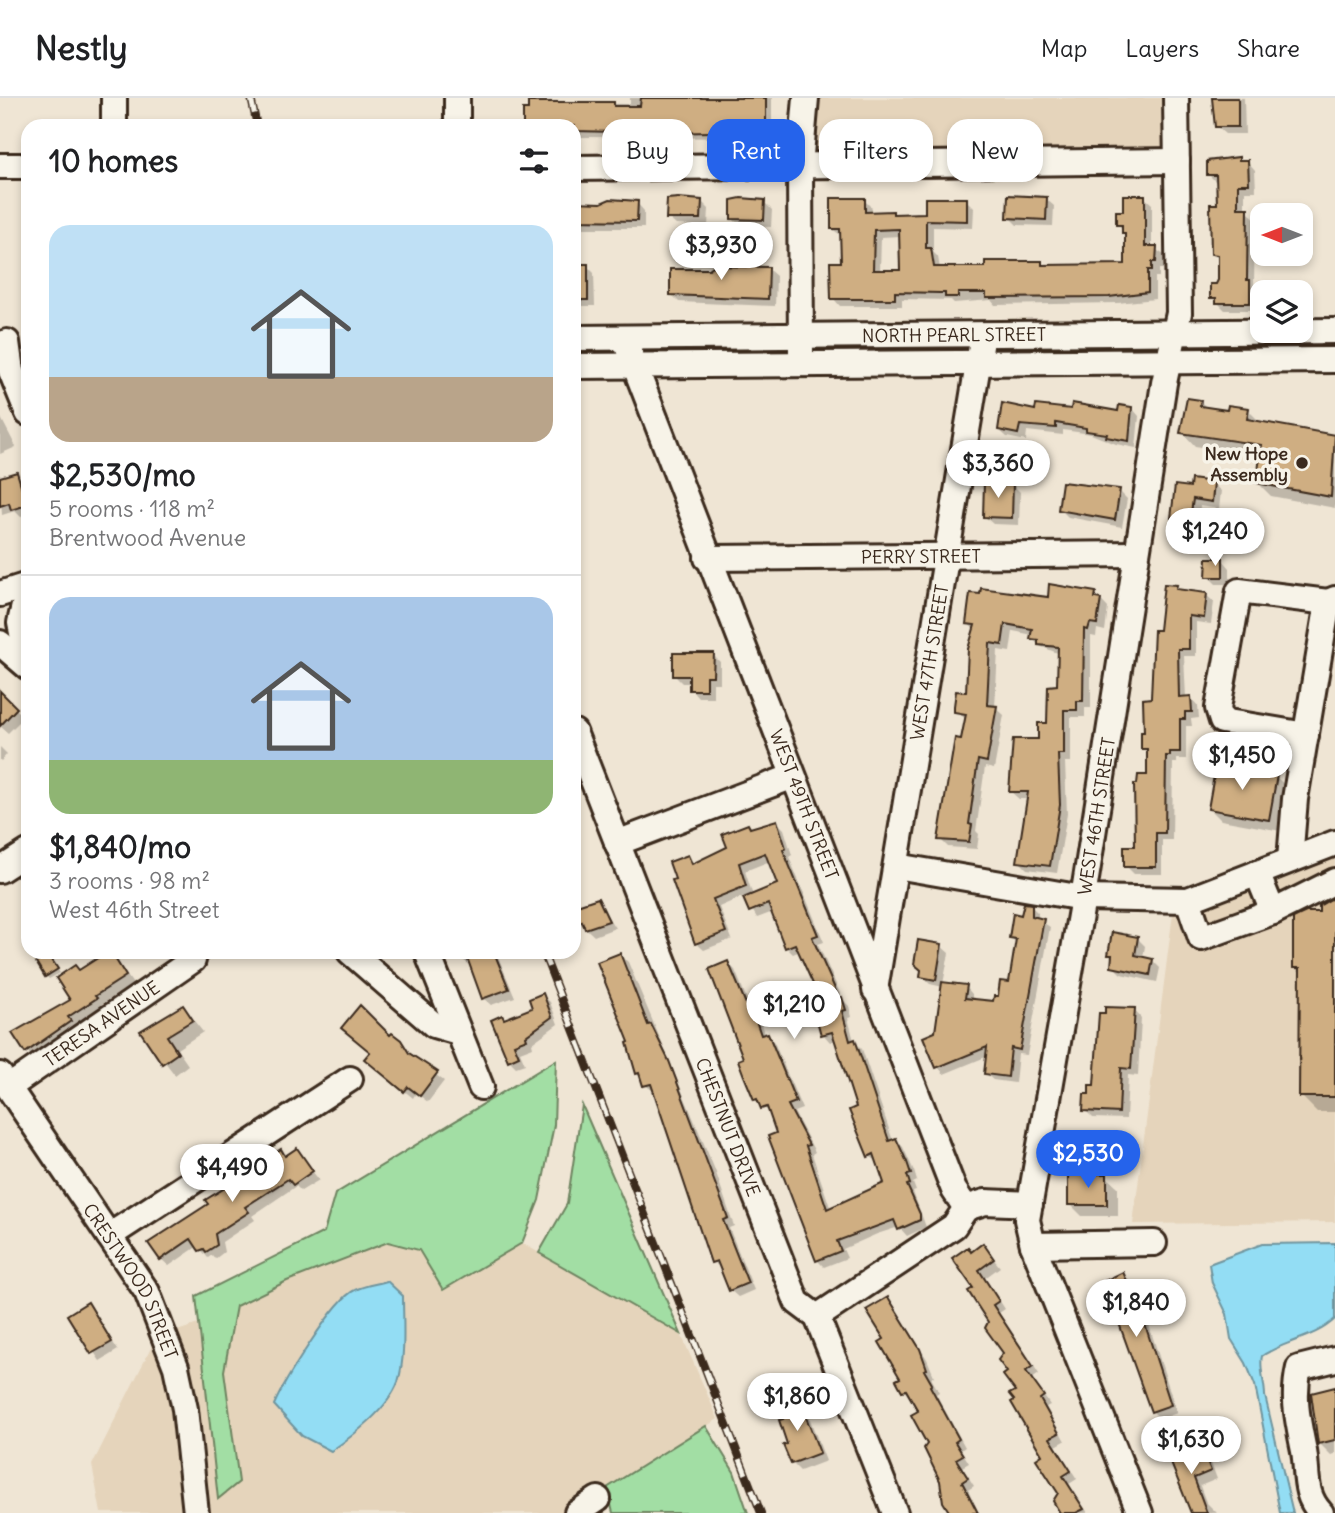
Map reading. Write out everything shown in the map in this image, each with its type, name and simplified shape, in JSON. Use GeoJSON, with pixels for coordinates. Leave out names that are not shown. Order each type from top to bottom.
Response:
{"type":"FeatureCollection","features":[{"type":"Feature","properties":{"kind":"street"},"geometry":{"type":"LineString","coordinates":[[114,98],[114,119]]}},
{"type":"Feature","properties":{"kind":"street"},"geometry":{"type":"LineString","coordinates":[[457,98],[457,119]]}},
{"type":"Feature","properties":{"kind":"street"},"geometry":{"type":"LineString","coordinates":[[804,119],[806,98]]}},
{"type":"Feature","properties":{"kind":"street","name":"WEST 46TH STREET"},"geometry":{"type":"LineString","coordinates":[[1140,1513],[1033,1245],[1027,1220],[1083,898],[1168,361],[1179,313],[1176,98]]}},
{"type":"Feature","properties":{"kind":"street"},"geometry":{"type":"LineString","coordinates":[[805,166],[1177,161]]}},
{"type":"Feature","properties":{"kind":"street"},"geometry":{"type":"LineString","coordinates":[[0,166],[21,166]]}},
{"type":"Feature","properties":{"kind":"street"},"geometry":{"type":"LineString","coordinates":[[581,168],[707,167]]}},
{"type":"Feature","properties":{"kind":"street"},"geometry":{"type":"LineString","coordinates":[[800,182],[800,364]]}},
{"type":"Feature","properties":{"kind":"street","name":"NORTH PEARL STREET"},"geometry":{"type":"LineString","coordinates":[[581,338],[1335,331]]}},
{"type":"Feature","properties":{"kind":"street","name":"WEST 47TH STREET"},"geometry":{"type":"LineString","coordinates":[[875,990],[983,335]]}},
{"type":"Feature","properties":{"kind":"street","name":"WEST 49TH STREET"},"geometry":{"type":"LineString","coordinates":[[624,338],[632,365],[875,990],[954,1190],[966,1208]]}},
{"type":"Feature","properties":{"kind":"street"},"geometry":{"type":"LineString","coordinates":[[12,342],[13,371],[21,393]]}},
{"type":"Feature","properties":{"kind":"street","name":"NORTH PEARL STREET"},"geometry":{"type":"LineString","coordinates":[[581,366],[1335,360]]}},
{"type":"Feature","properties":{"kind":"street","name":"PERRY STREET"},"geometry":{"type":"LineString","coordinates":[[707,558],[1136,554]]}},
{"type":"Feature","properties":{"kind":"street"},"geometry":{"type":"LineString","coordinates":[[0,594],[21,588]]}},
{"type":"Feature","properties":{"kind":"street"},"geometry":{"type":"LineString","coordinates":[[1290,860],[1306,735],[1331,601],[1239,591],[1218,708],[1222,721],[1306,735]]}},
{"type":"Feature","properties":{"kind":"street"},"geometry":{"type":"LineString","coordinates":[[0,643],[21,660]]}},
{"type":"Feature","properties":{"kind":"street","name":"CHESTNUT DRIVE"},"geometry":{"type":"LineString","coordinates":[[581,750],[797,1302],[817,1317],[895,1513]]}},
{"type":"Feature","properties":{"kind":"street"},"geometry":{"type":"LineString","coordinates":[[617,843],[791,776]]}},
{"type":"Feature","properties":{"kind":"street"},"geometry":{"type":"LineString","coordinates":[[896,866],[1083,898],[1188,900],[1335,843]]}},
{"type":"Feature","properties":{"kind":"street"},"geometry":{"type":"LineString","coordinates":[[0,870],[21,856]]}},
{"type":"Feature","properties":{"kind":"street"},"geometry":{"type":"LineString","coordinates":[[1257,873],[1273,912]]}},
{"type":"Feature","properties":{"kind":"street"},"geometry":{"type":"LineString","coordinates":[[1188,900],[1201,938],[1273,912],[1335,881]]}},
{"type":"Feature","properties":{"kind":"street"},"geometry":{"type":"LineString","coordinates":[[358,959],[434,1025],[458,1032]]}},
{"type":"Feature","properties":{"kind":"street"},"geometry":{"type":"LineString","coordinates":[[430,959],[481,1087]]}},
{"type":"Feature","properties":{"kind":"street","name":"TERESA AVENUE"},"geometry":{"type":"LineString","coordinates":[[4,1081],[193,960]]}},
{"type":"Feature","properties":{"kind":"street"},"geometry":{"type":"LineString","coordinates":[[109,1236],[350,1079]]}},
{"type":"Feature","properties":{"kind":"street","name":"CRESTWOOD STREET"},"geometry":{"type":"LineString","coordinates":[[4,1081],[147,1292],[168,1340],[185,1409],[196,1513]]}},
{"type":"Feature","properties":{"kind":"street"},"geometry":{"type":"LineString","coordinates":[[817,1317],[954,1226],[966,1208],[985,1202],[1030,1203]]}},
{"type":"Feature","properties":{"kind":"street"},"geometry":{"type":"LineString","coordinates":[[1033,1245],[1154,1243]]}},
{"type":"Feature","properties":{"kind":"street"},"geometry":{"type":"LineString","coordinates":[[1321,1513],[1311,1502],[1306,1487],[1305,1454],[1295,1409],[1295,1387],[1299,1368],[1335,1359]]}},
{"type":"Feature","properties":{"kind":"street"},"geometry":{"type":"LineString","coordinates":[[577,1513],[598,1499]]}},
{"type":"Feature","properties":{"kind":"shaded area"},"geometry":{"type":"Polygon","coordinates":[[[815,98],[1185,98],[1186,152],[1043,154],[1043,119],[947,119],[947,155],[933,155],[933,119],[819,119],[819,156],[809,156],[815,98]]]}},
{"type":"Feature","properties":{"kind":"shaded area"},"geometry":{"type":"Polygon","coordinates":[[[1335,854],[1335,1222],[1133,1224],[1173,913],[1202,908],[1335,854]]]}},
{"type":"Feature","properties":{"kind":"shaded area"},"geometry":{"type":"Polygon","coordinates":[[[389,1242],[419,1249],[443,1290],[522,1243],[681,1334],[718,1419],[568,1513],[101,1513],[92,1465],[156,1338],[198,1324],[218,1499],[239,1481],[224,1371],[236,1305],[287,1281],[389,1242]]]}},
{"type":"Feature","properties":{"kind":"green space"},"geometry":{"type":"Polygon","coordinates":[[[556,1060],[554,1125],[539,1200],[522,1243],[443,1290],[419,1250],[388,1242],[287,1281],[236,1306],[224,1371],[239,1482],[218,1499],[196,1296],[324,1232],[335,1194],[556,1060]]]}},
{"type":"Feature","properties":{"kind":"green space"},"geometry":{"type":"Polygon","coordinates":[[[582,1105],[681,1334],[539,1253],[567,1204],[582,1105]]]}},
{"type":"Feature","properties":{"kind":"green space"},"geometry":{"type":"Polygon","coordinates":[[[706,1426],[734,1472],[748,1513],[613,1513],[607,1488],[706,1426]]]}},
{"type":"Feature","properties":{"kind":"water"},"geometry":{"type":"Polygon","coordinates":[[[1335,1243],[1335,1319],[1318,1331],[1262,1356],[1265,1396],[1293,1513],[1280,1513],[1255,1385],[1246,1363],[1231,1339],[1227,1314],[1212,1283],[1209,1264],[1262,1244],[1335,1243]]]}},
{"type":"Feature","properties":{"kind":"water"},"geometry":{"type":"Polygon","coordinates":[[[387,1281],[403,1296],[403,1350],[398,1382],[379,1411],[331,1451],[302,1436],[274,1405],[298,1361],[335,1309],[355,1290],[387,1281]]]}},
{"type":"Feature","properties":{"kind":"building"},"geometry":{"type":"Polygon","coordinates":[[[641,98],[766,98],[766,119],[707,119],[707,132],[693,132],[693,119],[602,119],[602,132],[581,131],[581,119],[523,119],[523,109],[528,109],[528,102],[614,102],[614,106],[640,106],[641,98]]]}},
{"type":"Feature","properties":{"kind":"building"},"geometry":{"type":"Polygon","coordinates":[[[1212,98],[1238,98],[1238,127],[1215,127],[1212,98]]]}},
{"type":"Feature","properties":{"kind":"building"},"geometry":{"type":"Polygon","coordinates":[[[1239,157],[1239,160],[1248,160],[1249,184],[1238,184],[1238,208],[1248,208],[1247,280],[1250,280],[1250,303],[1216,303],[1216,298],[1210,298],[1210,284],[1216,284],[1218,280],[1218,255],[1211,254],[1210,204],[1217,204],[1216,175],[1207,175],[1207,161],[1239,157]]]}},
{"type":"Feature","properties":{"kind":"building"},"geometry":{"type":"Polygon","coordinates":[[[1008,195],[1047,197],[1046,220],[1007,218],[1008,195]]]}},
{"type":"Feature","properties":{"kind":"building"},"geometry":{"type":"Polygon","coordinates":[[[1123,195],[1145,195],[1145,246],[1157,246],[1156,262],[1152,262],[1152,270],[1148,270],[1148,292],[1109,297],[986,298],[986,293],[958,293],[958,297],[945,297],[945,293],[895,292],[895,299],[831,299],[830,262],[841,262],[840,229],[831,229],[831,198],[865,198],[865,212],[893,211],[893,214],[925,213],[925,198],[967,198],[967,221],[926,220],[926,248],[931,248],[934,267],[985,267],[985,261],[1042,261],[1042,265],[1125,264],[1125,233],[1122,233],[1122,225],[1116,225],[1116,211],[1123,211],[1123,195]],[[899,229],[874,230],[873,270],[900,270],[899,229]]]}},
{"type":"Feature","properties":{"kind":"building"},"geometry":{"type":"Polygon","coordinates":[[[610,199],[638,201],[637,221],[581,220],[581,202],[601,203],[610,199]]]}},
{"type":"Feature","properties":{"kind":"building"},"geometry":{"type":"Polygon","coordinates":[[[667,199],[702,200],[701,219],[666,219],[667,199]]]}},
{"type":"Feature","properties":{"kind":"building"},"geometry":{"type":"Polygon","coordinates":[[[731,200],[765,200],[764,220],[731,219],[731,200]]]}},
{"type":"Feature","properties":{"kind":"building"},"geometry":{"type":"Polygon","coordinates":[[[581,264],[588,264],[588,300],[581,300],[581,264]]]}},
{"type":"Feature","properties":{"kind":"building"},"geometry":{"type":"Polygon","coordinates":[[[713,266],[769,267],[768,299],[670,295],[670,269],[709,269],[713,266]]]}},
{"type":"Feature","properties":{"kind":"building"},"geometry":{"type":"Polygon","coordinates":[[[1187,398],[1201,400],[1200,406],[1227,410],[1228,405],[1249,408],[1247,419],[1335,435],[1331,497],[1256,483],[1262,445],[1180,433],[1187,398]]]}},
{"type":"Feature","properties":{"kind":"building"},"geometry":{"type":"Polygon","coordinates":[[[1002,403],[1035,410],[1036,405],[1071,409],[1072,403],[1118,411],[1119,405],[1132,407],[1129,441],[1086,431],[1086,428],[1056,423],[1056,428],[1020,425],[1018,434],[998,430],[1002,403]]]}},
{"type":"Feature","properties":{"kind":"building"},"geometry":{"type":"Polygon","coordinates":[[[17,472],[21,485],[21,507],[11,510],[9,503],[0,506],[0,477],[17,472]]]}},
{"type":"Feature","properties":{"kind":"building"},"geometry":{"type":"Polygon","coordinates":[[[1191,479],[1214,482],[1212,502],[1193,499],[1190,520],[1171,518],[1175,485],[1190,487],[1191,479]]]}},
{"type":"Feature","properties":{"kind":"building"},"geometry":{"type":"Polygon","coordinates":[[[984,482],[1013,483],[1012,518],[983,517],[984,482]]]}},
{"type":"Feature","properties":{"kind":"building"},"geometry":{"type":"Polygon","coordinates":[[[1062,482],[1120,489],[1115,520],[1058,510],[1062,482]]]}},
{"type":"Feature","properties":{"kind":"building"},"geometry":{"type":"Polygon","coordinates":[[[1207,558],[1223,558],[1223,577],[1206,577],[1207,558]]]}},
{"type":"Feature","properties":{"kind":"building"},"geometry":{"type":"Polygon","coordinates":[[[1049,584],[1096,592],[1095,598],[1101,599],[1097,624],[1090,623],[1088,630],[1084,629],[1083,701],[1077,701],[1077,710],[1064,710],[1064,754],[1058,754],[1060,805],[1050,866],[1017,862],[1028,792],[1009,792],[1013,739],[1038,739],[1038,723],[1047,723],[1048,686],[1057,685],[1058,647],[1038,645],[1038,640],[1030,639],[1032,629],[1005,624],[1002,645],[990,643],[987,705],[997,706],[987,762],[978,760],[969,842],[938,840],[955,738],[961,739],[966,714],[954,712],[954,706],[956,691],[966,692],[968,649],[975,625],[966,624],[970,593],[980,594],[981,588],[1048,597],[1049,584]]]}},
{"type":"Feature","properties":{"kind":"building"},"geometry":{"type":"Polygon","coordinates":[[[1164,584],[1177,585],[1176,589],[1207,593],[1204,618],[1189,616],[1189,649],[1178,649],[1179,697],[1191,696],[1192,712],[1185,712],[1185,719],[1180,719],[1180,752],[1170,752],[1170,756],[1166,756],[1165,833],[1156,833],[1156,867],[1124,867],[1124,846],[1135,846],[1134,784],[1137,784],[1138,775],[1147,775],[1147,749],[1141,749],[1141,732],[1144,732],[1143,699],[1151,698],[1154,630],[1159,630],[1164,584]]]}},
{"type":"Feature","properties":{"kind":"building"},"geometry":{"type":"Polygon","coordinates":[[[673,653],[714,653],[713,676],[706,676],[706,690],[689,690],[689,676],[673,676],[673,653]]]}},
{"type":"Feature","properties":{"kind":"building"},"geometry":{"type":"Polygon","coordinates":[[[0,691],[17,708],[0,726],[0,691]]]}},
{"type":"Feature","properties":{"kind":"building"},"geometry":{"type":"Polygon","coordinates":[[[1216,764],[1277,775],[1269,820],[1208,809],[1216,764]]]}},
{"type":"Feature","properties":{"kind":"building"},"geometry":{"type":"Polygon","coordinates":[[[777,820],[786,848],[783,850],[818,935],[812,937],[839,998],[842,997],[846,1010],[842,1011],[850,1041],[855,1039],[889,1141],[896,1138],[907,1162],[911,1174],[907,1175],[910,1184],[907,1185],[920,1214],[920,1220],[898,1230],[894,1220],[837,1241],[841,1251],[816,1261],[768,1136],[776,1133],[767,1107],[761,1109],[757,1099],[754,1100],[738,1060],[743,1058],[709,969],[728,961],[746,1004],[750,1003],[761,1035],[768,1033],[796,1102],[788,1105],[809,1145],[806,1146],[827,1209],[884,1183],[874,1154],[868,1157],[849,1110],[856,1107],[832,1032],[821,1035],[813,1006],[822,1004],[795,944],[785,948],[768,904],[749,912],[743,898],[777,884],[765,853],[739,863],[746,886],[713,899],[726,932],[695,944],[672,880],[675,879],[669,862],[688,855],[692,864],[727,847],[722,834],[748,824],[750,828],[777,820]]]}},
{"type":"Feature","properties":{"kind":"building"},"geometry":{"type":"Polygon","coordinates":[[[598,898],[609,921],[585,929],[581,922],[581,904],[598,898]]]}},
{"type":"Feature","properties":{"kind":"building"},"geometry":{"type":"Polygon","coordinates":[[[1335,899],[1335,1097],[1299,1097],[1300,968],[1293,968],[1293,918],[1306,912],[1319,912],[1319,906],[1335,899]]]}},
{"type":"Feature","properties":{"kind":"building"},"geometry":{"type":"Polygon","coordinates":[[[1024,903],[1032,904],[1032,916],[1044,919],[1020,1050],[1011,1048],[1008,1077],[984,1074],[987,1047],[936,1068],[923,1037],[935,1032],[942,982],[967,985],[965,998],[993,1001],[994,996],[998,996],[1000,981],[1009,982],[1016,939],[1009,938],[1013,913],[1021,915],[1024,903]]]}},
{"type":"Feature","properties":{"kind":"building"},"geometry":{"type":"Polygon","coordinates":[[[1112,932],[1138,937],[1135,955],[1153,959],[1150,975],[1111,967],[1112,955],[1108,955],[1112,932]]]}},
{"type":"Feature","properties":{"kind":"building"},"geometry":{"type":"Polygon","coordinates":[[[918,940],[942,944],[936,980],[920,977],[921,970],[914,964],[918,940]]]}},
{"type":"Feature","properties":{"kind":"building"},"geometry":{"type":"Polygon","coordinates":[[[620,953],[648,1025],[651,1024],[669,1061],[728,1218],[723,1220],[748,1283],[729,1291],[717,1261],[711,1263],[651,1084],[643,1086],[639,1073],[636,1074],[627,1043],[629,1042],[597,962],[620,953]]]}},
{"type":"Feature","properties":{"kind":"building"},"geometry":{"type":"Polygon","coordinates":[[[51,959],[58,969],[45,977],[36,962],[51,959]]]}},
{"type":"Feature","properties":{"kind":"building"},"geometry":{"type":"Polygon","coordinates":[[[96,959],[115,959],[126,976],[95,996],[97,998],[68,1017],[71,1021],[25,1053],[12,1033],[70,1000],[56,978],[75,965],[79,970],[96,959]]]}},
{"type":"Feature","properties":{"kind":"building"},"geometry":{"type":"Polygon","coordinates":[[[468,959],[497,959],[509,989],[482,999],[468,959]]]}},
{"type":"Feature","properties":{"kind":"building"},"geometry":{"type":"Polygon","coordinates":[[[543,993],[552,1017],[526,1036],[527,1039],[514,1044],[519,1056],[508,1061],[491,1020],[502,1015],[504,1019],[532,1008],[529,999],[543,993]]]}},
{"type":"Feature","properties":{"kind":"building"},"geometry":{"type":"Polygon","coordinates":[[[183,1005],[193,1020],[167,1036],[178,1053],[162,1064],[140,1031],[183,1005]]]}},
{"type":"Feature","properties":{"kind":"building"},"geometry":{"type":"Polygon","coordinates":[[[360,1005],[390,1035],[392,1033],[401,1040],[409,1053],[438,1072],[420,1096],[408,1087],[404,1092],[364,1059],[370,1052],[341,1028],[360,1005]]]}},
{"type":"Feature","properties":{"kind":"building"},"geometry":{"type":"Polygon","coordinates":[[[1105,1007],[1135,1008],[1131,1069],[1121,1068],[1119,1113],[1083,1111],[1084,1094],[1089,1094],[1089,1085],[1094,1085],[1099,1013],[1105,1013],[1105,1007]]]}},
{"type":"Feature","properties":{"kind":"building"},"geometry":{"type":"Polygon","coordinates":[[[297,1148],[313,1171],[293,1185],[288,1179],[245,1207],[249,1212],[215,1234],[217,1245],[206,1252],[204,1249],[199,1251],[191,1239],[160,1260],[148,1243],[208,1204],[205,1200],[271,1160],[269,1157],[281,1149],[285,1156],[297,1148]]]}},
{"type":"Feature","properties":{"kind":"building"},"geometry":{"type":"Polygon","coordinates":[[[1068,1174],[1107,1174],[1107,1205],[1068,1205],[1068,1174]]]}},
{"type":"Feature","properties":{"kind":"building"},"geometry":{"type":"Polygon","coordinates":[[[983,1243],[994,1259],[979,1270],[999,1301],[993,1305],[1033,1366],[1026,1371],[1044,1396],[1040,1399],[1059,1433],[1050,1438],[1071,1471],[1063,1476],[1084,1509],[1076,1513],[1060,1513],[1053,1501],[1058,1493],[1036,1459],[1042,1455],[1011,1402],[1014,1400],[1009,1394],[1015,1391],[1003,1375],[1007,1372],[998,1360],[1003,1353],[985,1328],[988,1322],[968,1291],[973,1288],[952,1258],[968,1247],[971,1252],[983,1243]]]}},
{"type":"Feature","properties":{"kind":"building"},"geometry":{"type":"Polygon","coordinates":[[[1123,1272],[1141,1312],[1171,1405],[1151,1412],[1111,1301],[1107,1302],[1105,1297],[1102,1298],[1096,1285],[1123,1272]]]}},
{"type":"Feature","properties":{"kind":"building"},"geometry":{"type":"Polygon","coordinates":[[[888,1297],[920,1349],[927,1369],[924,1370],[932,1384],[930,1386],[959,1439],[955,1442],[963,1455],[956,1459],[968,1478],[962,1482],[978,1513],[950,1513],[943,1502],[940,1481],[924,1448],[927,1444],[911,1415],[918,1411],[906,1390],[902,1391],[896,1380],[900,1378],[879,1342],[884,1339],[866,1310],[888,1297]]]}},
{"type":"Feature","properties":{"kind":"building"},"geometry":{"type":"Polygon","coordinates":[[[88,1302],[112,1342],[91,1354],[67,1315],[88,1302]]]}},
{"type":"Feature","properties":{"kind":"building"},"geometry":{"type":"Polygon","coordinates":[[[1335,1387],[1335,1440],[1318,1444],[1311,1393],[1335,1387]]]}},
{"type":"Feature","properties":{"kind":"building"},"geometry":{"type":"Polygon","coordinates":[[[799,1399],[820,1453],[791,1464],[783,1445],[787,1444],[779,1420],[783,1419],[779,1406],[799,1399]]]}},
{"type":"Feature","properties":{"kind":"building"},"geometry":{"type":"Polygon","coordinates":[[[1201,1446],[1211,1471],[1194,1478],[1207,1513],[1191,1513],[1169,1458],[1201,1446]]]}},
{"type":"Feature","properties":{"kind":"railway"},"geometry":{"type":"LineString","coordinates":[[251,98],[256,119]]}},
{"type":"Feature","properties":{"kind":"railway"},"geometry":{"type":"LineString","coordinates":[[546,959],[761,1513]]}},
{"type":"Feature","properties":{"kind":"place","name":"New Hope Assembly"},"geometry":{"type":"Point","coordinates":[1302,463]}}]}
